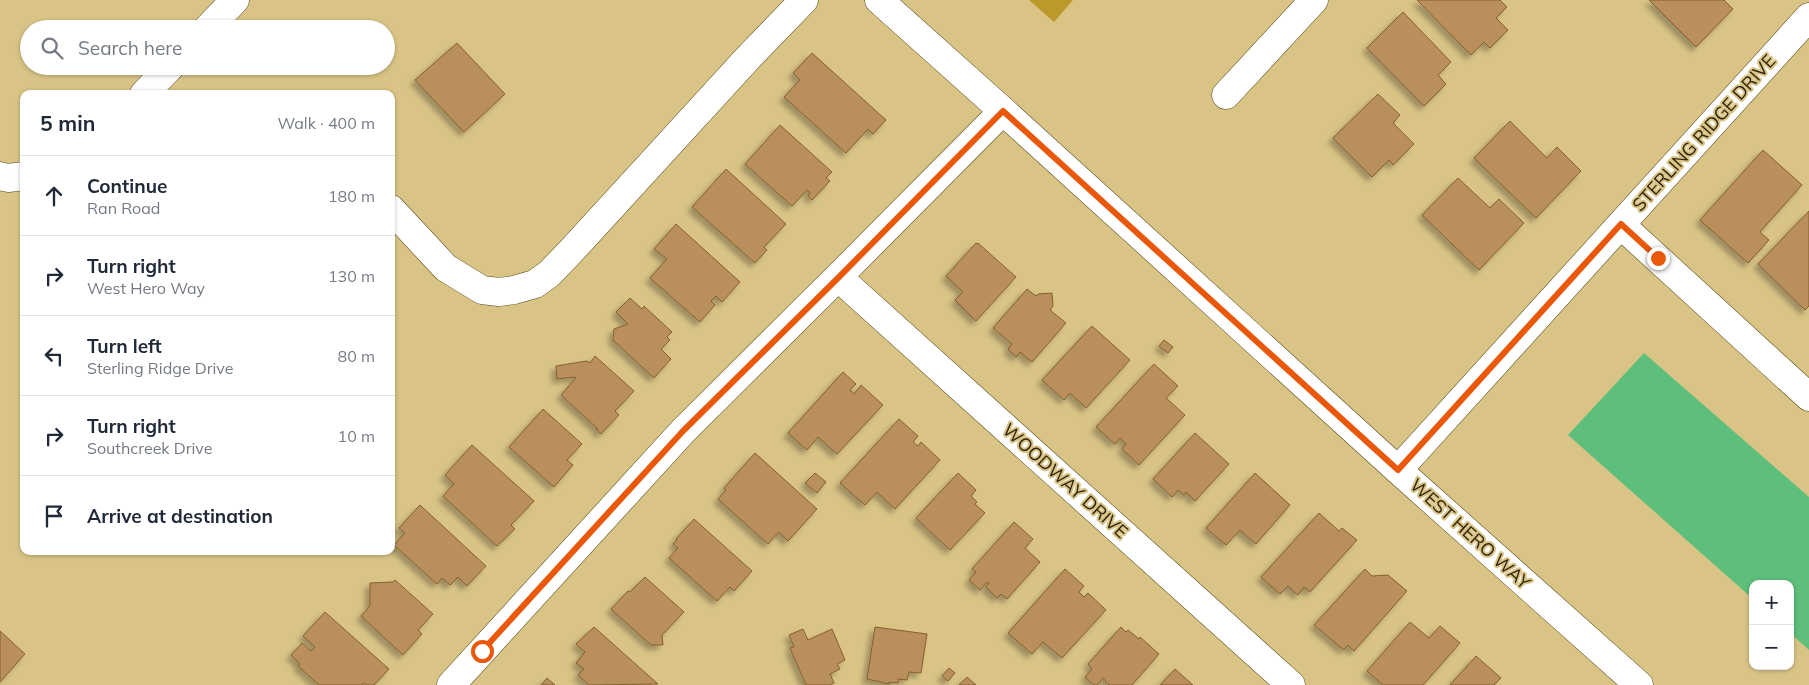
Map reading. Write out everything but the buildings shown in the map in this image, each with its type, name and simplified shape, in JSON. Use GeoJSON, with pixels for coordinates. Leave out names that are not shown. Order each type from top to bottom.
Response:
{"type":"FeatureCollection","features":[{"type":"Feature","properties":{"kind":"street"},"geometry":{"type":"LineString","coordinates":[[216,20],[236,0]]}},
{"type":"Feature","properties":{"kind":"street"},"geometry":{"type":"LineString","coordinates":[[395,213],[446,268],[482,290],[499,292],[535,284],[549,274],[573,249],[747,59],[804,0]]}},
{"type":"Feature","properties":{"kind":"street","name":"WEST HERO WAY"},"geometry":{"type":"LineString","coordinates":[[879,0],[1398,470],[1639,685]]}},
{"type":"Feature","properties":{"kind":"street"},"geometry":{"type":"LineString","coordinates":[[1226,95],[1314,0]]}},
{"type":"Feature","properties":{"kind":"street","name":"STERLING RIDGE DRIVE"},"geometry":{"type":"LineString","coordinates":[[1398,470],[1809,17]]}},
{"type":"Feature","properties":{"kind":"street"},"geometry":{"type":"LineString","coordinates":[[148,90],[162,75]]}},
{"type":"Feature","properties":{"kind":"street"},"geometry":{"type":"LineString","coordinates":[[451,685],[683,431],[1003,111]]}},
{"type":"Feature","properties":{"kind":"street"},"geometry":{"type":"LineString","coordinates":[[0,176],[8,178],[20,176]]}},
{"type":"Feature","properties":{"kind":"street"},"geometry":{"type":"LineString","coordinates":[[1621,224],[1809,397]]}},
{"type":"Feature","properties":{"kind":"street","name":"WOODWAY DRIVE"},"geometry":{"type":"LineString","coordinates":[[838,278],[1291,685]]}},
{"type":"Feature","properties":{"kind":"shaded area"},"geometry":{"type":"Polygon","coordinates":[[[1029,0],[1073,0],[1054,22],[1029,0]]]}},
{"type":"Feature","properties":{"kind":"shaded area"},"geometry":{"type":"Polygon","coordinates":[[[1644,353],[1809,497],[1809,650],[1794,637],[1794,580],[1749,580],[1749,595],[1568,435],[1644,353]]]}},
{"type":"Feature","properties":{"kind":"route"},"geometry":{"type":"LineString","coordinates":[[482,651],[683,431],[1003,111],[1398,470],[1621,224],[1658,258]]}}]}
